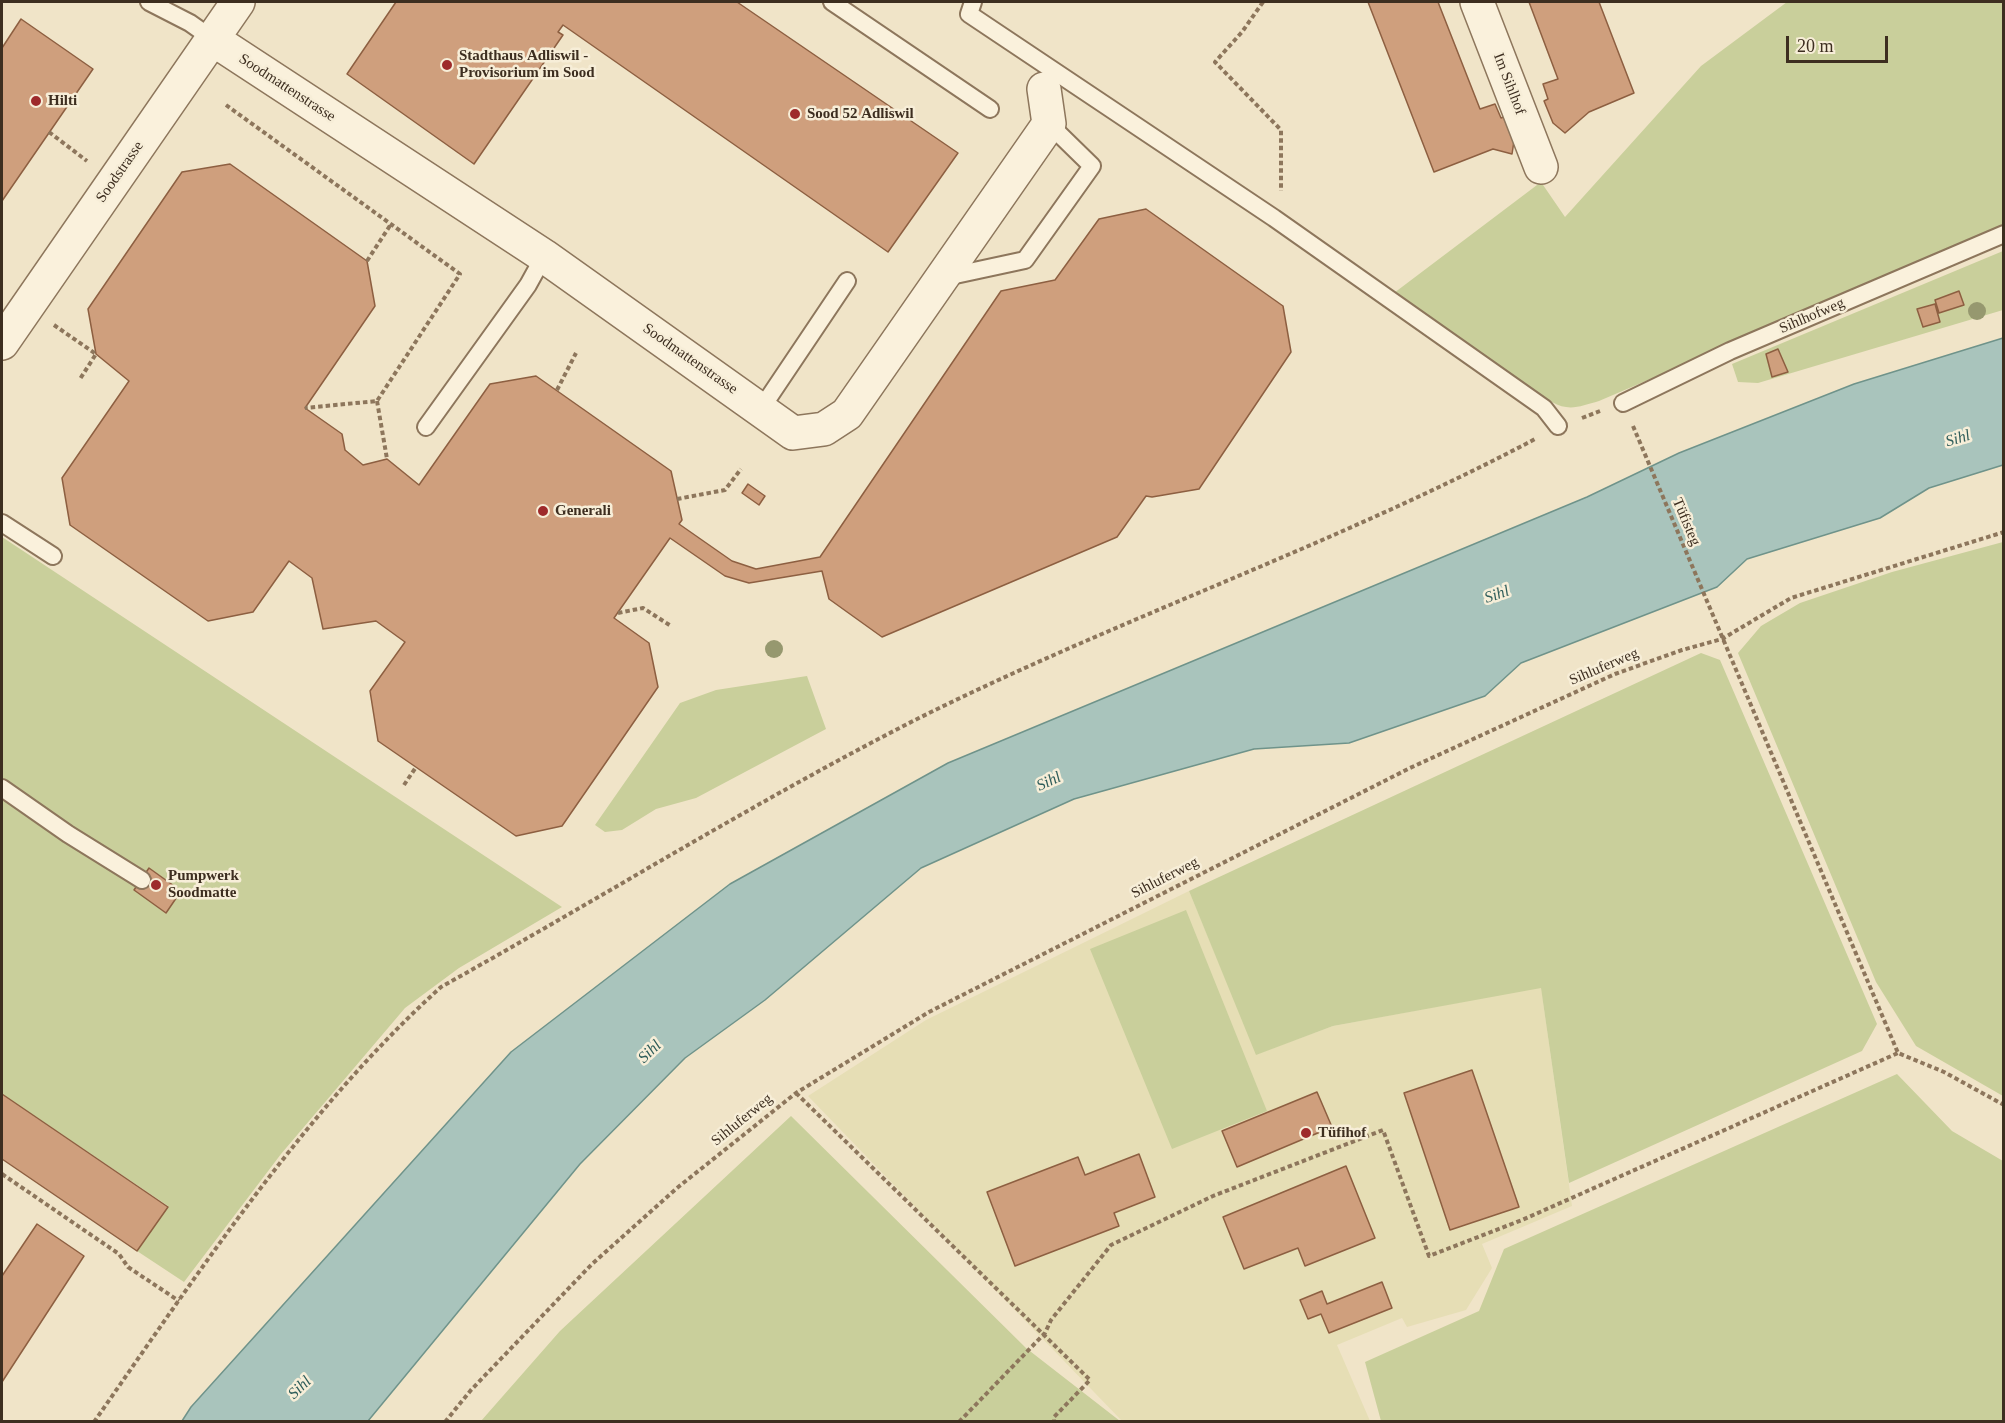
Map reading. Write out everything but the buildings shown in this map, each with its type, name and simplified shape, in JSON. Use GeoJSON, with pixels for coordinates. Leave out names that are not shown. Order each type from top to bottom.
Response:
{"type":"FeatureCollection","features":[{"type":"Feature","properties":{"kind":"street","name":"Soodstrasse"},"geometry":{"type":"LineString","coordinates":[[2,342],[214,40],[238,2]]}},
{"type":"Feature","properties":{"kind":"street","name":"Im Sihlhof"},"geometry":{"type":"LineString","coordinates":[[1477,2],[1541,167]]}},
{"type":"Feature","properties":{"kind":"street","name":"Soodmattenstrasse"},"geometry":{"type":"LineString","coordinates":[[214,40],[544,256],[793,433],[824,429],[848,414],[1049,124]]}},
{"type":"Feature","properties":{"kind":"street"},"geometry":{"type":"LineString","coordinates":[[1049,124],[1051,80]]}},
{"type":"Feature","properties":{"kind":"lane"},"geometry":{"type":"LineString","coordinates":[[149,2],[190,23],[214,40]]}},
{"type":"Feature","properties":{"kind":"lane"},"geometry":{"type":"LineString","coordinates":[[832,2],[990,110]]}},
{"type":"Feature","properties":{"kind":"lane"},"geometry":{"type":"LineString","coordinates":[[973,2],[969,14],[1051,80],[1274,218],[1544,408],[1558,426]]}},
{"type":"Feature","properties":{"kind":"lane"},"geometry":{"type":"LineString","coordinates":[[945,277],[1025,260],[1092,166],[1049,124]]}},
{"type":"Feature","properties":{"kind":"lane","name":"Sihlhofweg"},"geometry":{"type":"LineString","coordinates":[[1623,403],[1730,351],[2004,234]]}},
{"type":"Feature","properties":{"kind":"lane"},"geometry":{"type":"LineString","coordinates":[[426,427],[528,285],[544,256]]}},
{"type":"Feature","properties":{"kind":"lane"},"geometry":{"type":"LineString","coordinates":[[761,409],[847,281]]}},
{"type":"Feature","properties":{"kind":"lane"},"geometry":{"type":"LineString","coordinates":[[2,523],[53,556]]}},
{"type":"Feature","properties":{"kind":"lane"},"geometry":{"type":"LineString","coordinates":[[2,788],[68,834],[142,880]]}},
{"type":"Feature","properties":{"kind":"path"},"geometry":{"type":"LineString","coordinates":[[1263,2],[1242,32],[1215,62],[1281,130],[1281,202],[1274,218]]}},
{"type":"Feature","properties":{"kind":"path"},"geometry":{"type":"LineString","coordinates":[[226,105],[460,274],[377,401],[387,459]]}},
{"type":"Feature","properties":{"kind":"path"},"geometry":{"type":"LineString","coordinates":[[49,132],[92,165]]}},
{"type":"Feature","properties":{"kind":"path"},"geometry":{"type":"LineString","coordinates":[[366,261],[391,224]]}},
{"type":"Feature","properties":{"kind":"path"},"geometry":{"type":"LineString","coordinates":[[51,322],[96,354],[80,379]]}},
{"type":"Feature","properties":{"kind":"path"},"geometry":{"type":"LineString","coordinates":[[557,390],[576,353]]}},
{"type":"Feature","properties":{"kind":"path"},"geometry":{"type":"LineString","coordinates":[[305,408],[377,401]]}},
{"type":"Feature","properties":{"kind":"path"},"geometry":{"type":"LineString","coordinates":[[94,1422],[179,1300],[297,1144],[392,1031],[441,987],[786,788],[920,718],[1030,666],[1358,526],[1487,464],[1558,426],[1623,403]]}},
{"type":"Feature","properties":{"kind":"path","name":"Tüfisteg"},"geometry":{"type":"LineString","coordinates":[[1632,424],[1898,1053]]}},
{"type":"Feature","properties":{"kind":"path"},"geometry":{"type":"LineString","coordinates":[[677,500],[725,490],[741,469]]}},
{"type":"Feature","properties":{"kind":"path","name":"Sihluferweg"},"geometry":{"type":"LineString","coordinates":[[445,1422],[471,1390],[592,1264],[677,1188],[796,1093],[929,1012],[1410,768],[1615,674],[1682,650],[1722,639],[1791,598],[2004,532]]}},
{"type":"Feature","properties":{"kind":"path"},"geometry":{"type":"LineString","coordinates":[[618,613],[643,608],[671,626]]}},
{"type":"Feature","properties":{"kind":"path"},"geometry":{"type":"LineString","coordinates":[[404,785],[416,767]]}},
{"type":"Feature","properties":{"kind":"path"},"geometry":{"type":"LineString","coordinates":[[959,1422],[1045,1334],[1051,1320],[1111,1245],[1213,1196],[1383,1130],[1429,1256],[1532,1215],[1898,1053],[1944,1072],[2004,1105]]}},
{"type":"Feature","properties":{"kind":"path"},"geometry":{"type":"LineString","coordinates":[[796,1093],[1090,1380],[1054,1417],[1054,1422]]}},
{"type":"Feature","properties":{"kind":"path"},"geometry":{"type":"LineString","coordinates":[[2,1174],[119,1254],[128,1267],[179,1300]]}},
{"type":"Feature","properties":{"kind":"shaded area","name":"Tüfihof"},"geometry":{"type":"Polygon","coordinates":[[[1189,891],[1257,1054],[1333,1026],[1541,987],[1572,1206],[1482,1244],[1492,1268],[1466,1310],[1407,1327],[1402,1318],[1337,1345],[1370,1421],[1122,1421],[808,1096],[926,1020],[1189,891]]]}},
{"type":"Feature","properties":{"kind":"green space"},"geometry":{"type":"Polygon","coordinates":[[[1787,2],[2003,2],[2003,228],[1599,401],[1575,407],[1564,407],[1552,402],[1394,293],[1541,182],[1565,217],[1701,66],[1787,2]]]}},
{"type":"Feature","properties":{"kind":"green space"},"geometry":{"type":"Polygon","coordinates":[[[2003,251],[2003,310],[1758,383],[1738,382],[1732,364],[2003,251]]]}},
{"type":"Feature","properties":{"kind":"green space"},"geometry":{"type":"Polygon","coordinates":[[[2,537],[562,907],[459,968],[405,1008],[281,1154],[184,1282],[137,1251],[168,1206],[2,1094],[2,537]]]}},
{"type":"Feature","properties":{"kind":"green space"},"geometry":{"type":"Polygon","coordinates":[[[2004,542],[2003,1096],[1916,1046],[1876,982],[1738,653],[1761,626],[1800,603],[1892,572],[2004,542]]]}},
{"type":"Feature","properties":{"kind":"green space"},"geometry":{"type":"Polygon","coordinates":[[[1701,653],[1720,660],[1877,1024],[1862,1051],[1569,1183],[1541,988],[1333,1026],[1256,1055],[1189,891],[1701,653]]]}},
{"type":"Feature","properties":{"kind":"green space"},"geometry":{"type":"Polygon","coordinates":[[[807,676],[826,729],[696,798],[656,809],[622,830],[605,832],[595,825],[680,703],[716,690],[807,676]]]}},
{"type":"Feature","properties":{"kind":"green space"},"geometry":{"type":"Polygon","coordinates":[[[1186,910],[1267,1111],[1172,1149],[1090,949],[1186,910]]]}},
{"type":"Feature","properties":{"kind":"green space"},"geometry":{"type":"Polygon","coordinates":[[[1897,1074],[1952,1131],[2003,1161],[2003,1421],[1381,1421],[1365,1362],[1479,1311],[1504,1249],[1897,1074]]]}},
{"type":"Feature","properties":{"kind":"green space"},"geometry":{"type":"Polygon","coordinates":[[[791,1116],[1026,1348],[1120,1421],[481,1421],[560,1331],[791,1116]]]}},
{"type":"Feature","properties":{"kind":"water","name":"Sihl"},"geometry":{"type":"Polygon","coordinates":[[[2003,338],[2003,465],[1929,488],[1880,518],[1747,559],[1717,587],[1521,663],[1485,696],[1349,743],[1254,749],[1074,799],[921,868],[765,1000],[685,1058],[580,1164],[368,1421],[182,1421],[191,1407],[511,1052],[730,884],[948,763],[1587,497],[1679,453],[1854,384],[2003,338]]]}},
{"type":"Feature","properties":{"kind":"place","name":"Stadthaus Adliswil - Provisorium im Sood"},"geometry":{"type":"Point","coordinates":[447,65]}},
{"type":"Feature","properties":{"kind":"place","name":"Hilti"},"geometry":{"type":"Point","coordinates":[36,101]}},
{"type":"Feature","properties":{"kind":"place","name":"Sood 52 Adliswil"},"geometry":{"type":"Point","coordinates":[795,114]}},
{"type":"Feature","properties":{"kind":"place","name":"Generali"},"geometry":{"type":"Point","coordinates":[543,511]}},
{"type":"Feature","properties":{"kind":"place","name":"Pumpwerk Soodmatte"},"geometry":{"type":"Point","coordinates":[156,885]}},
{"type":"Feature","properties":{"kind":"place","name":"Tüfihof"},"geometry":{"type":"Point","coordinates":[1306,1133]}}]}
